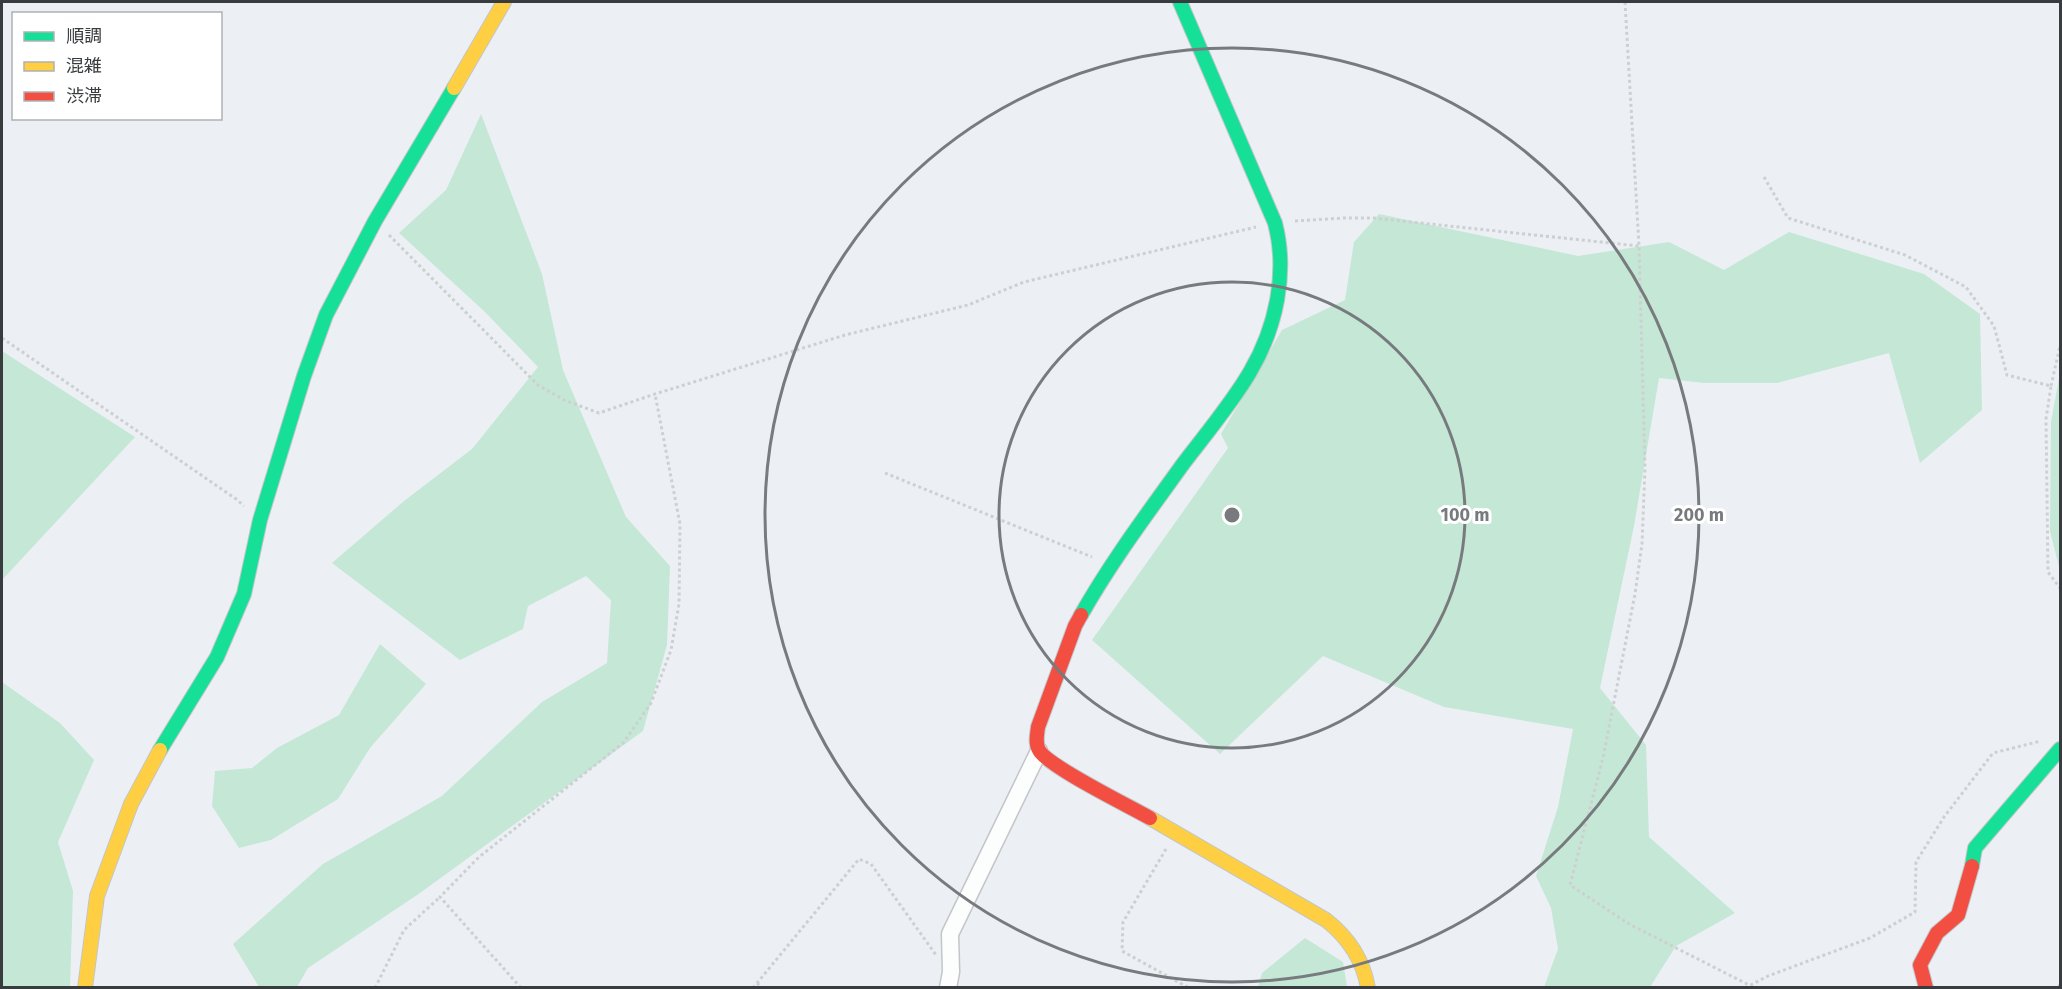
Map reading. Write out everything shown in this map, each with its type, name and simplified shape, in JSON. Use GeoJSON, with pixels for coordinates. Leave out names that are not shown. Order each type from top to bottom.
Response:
{"type":"FeatureCollection","features":[{"type":"Feature","properties":{"kind":"street"},"geometry":{"type":"LineString","coordinates":[[85,987],[97,896],[114,848],[131,804],[154,760],[217,657],[244,594],[260,520],[304,376],[326,315],[375,220],[504,2]]}},
{"type":"Feature","properties":{"kind":"street"},"geometry":{"type":"LineString","coordinates":[[1180,2],[1275,223],[1280,237],[1281,275],[1272,313],[1250,372],[1111,565],[1076,626],[1038,727],[1036,740],[1039,751],[1058,767],[1176,832],[1326,920],[1342,932],[1352,944],[1361,962],[1368,987]]}},
{"type":"Feature","properties":{"kind":"street"},"geometry":{"type":"LineString","coordinates":[[1926,987],[1920,965],[1937,933],[1958,915],[1971,876],[1975,848],[2061,749]]}},
{"type":"Feature","properties":{"kind":"street"},"geometry":{"type":"LineString","coordinates":[[948,987],[951,962],[950,934],[1039,751]]}},
{"type":"Feature","properties":{"kind":"path"},"geometry":{"type":"LineString","coordinates":[[1625,2],[1640,246],[1645,468],[1642,544],[1635,594],[1603,758],[1570,885],[1629,924],[1747,986],[1870,938],[1915,912],[1917,862],[1944,817],[1993,753],[2049,739]]}},
{"type":"Feature","properties":{"kind":"path"},"geometry":{"type":"LineString","coordinates":[[1764,177],[1788,218],[1905,255],[1966,287],[1994,326],[2007,375],[2051,386]]}},
{"type":"Feature","properties":{"kind":"path"},"geometry":{"type":"LineString","coordinates":[[375,220],[537,385],[564,400],[598,413],[845,335],[968,305],[1024,282],[1275,223],[1373,218],[1640,246]]}},
{"type":"Feature","properties":{"kind":"path"},"geometry":{"type":"LineString","coordinates":[[2,338],[236,499],[260,520]]}},
{"type":"Feature","properties":{"kind":"path"},"geometry":{"type":"LineString","coordinates":[[2061,346],[2046,419],[2048,572],[2061,588]]}},
{"type":"Feature","properties":{"kind":"path"},"geometry":{"type":"LineString","coordinates":[[375,987],[404,930],[479,857],[623,743],[651,703],[671,650],[679,604],[680,524],[655,394]]}},
{"type":"Feature","properties":{"kind":"path"},"geometry":{"type":"LineString","coordinates":[[885,474],[1111,565]]}},
{"type":"Feature","properties":{"kind":"path"},"geometry":{"type":"LineString","coordinates":[[1176,832],[1123,922],[1122,951],[1189,987]]}},
{"type":"Feature","properties":{"kind":"path"},"geometry":{"type":"LineString","coordinates":[[753,987],[859,859],[871,864],[934,954],[951,962]]}},
{"type":"Feature","properties":{"kind":"path"},"geometry":{"type":"LineString","coordinates":[[440,897],[521,987]]}},
{"type":"Feature","properties":{"kind":"path"},"geometry":{"type":"LineString","coordinates":[[757,982],[762,987]]}},
{"type":"Feature","properties":{"kind":"green space"},"geometry":{"type":"Polygon","coordinates":[[[481,114],[542,274],[563,370],[626,517],[670,566],[667,645],[643,731],[420,893],[308,968],[297,987],[259,987],[233,944],[323,864],[442,796],[542,702],[607,663],[611,600],[586,576],[528,606],[523,629],[460,660],[332,563],[404,501],[472,449],[538,367],[485,312],[399,233],[446,190],[481,114]]]}},
{"type":"Feature","properties":{"kind":"green space"},"geometry":{"type":"Polygon","coordinates":[[[1379,214],[1578,256],[1669,242],[1724,270],[1789,232],[1924,274],[1980,314],[1982,410],[1920,463],[1889,353],[1777,383],[1704,383],[1659,378],[1634,526],[1600,688],[1646,745],[1649,837],[1735,913],[1676,946],[1650,987],[1544,987],[1558,949],[1551,908],[1536,876],[1558,807],[1573,729],[1444,707],[1323,656],[1220,754],[1092,640],[1228,448],[1221,434],[1282,330],[1345,300],[1354,242],[1379,214]]]}},
{"type":"Feature","properties":{"kind":"green space"},"geometry":{"type":"Polygon","coordinates":[[[2,351],[135,437],[2,580],[2,351]]]}},
{"type":"Feature","properties":{"kind":"green space"},"geometry":{"type":"Polygon","coordinates":[[[2060,373],[2060,571],[2050,531],[2051,422],[2060,373]]]}},
{"type":"Feature","properties":{"kind":"green space"},"geometry":{"type":"Polygon","coordinates":[[[380,644],[426,684],[370,748],[338,799],[271,840],[239,848],[212,806],[215,771],[252,768],[277,748],[339,715],[380,644]]]}},
{"type":"Feature","properties":{"kind":"green space"},"geometry":{"type":"Polygon","coordinates":[[[2,682],[60,723],[94,760],[58,842],[73,891],[70,987],[2,987],[2,682]]]}},
{"type":"Feature","properties":{"kind":"green space"},"geometry":{"type":"Polygon","coordinates":[[[1305,938],[1343,962],[1347,987],[1258,987],[1262,973],[1305,938]]]}},
{"type":"Feature","properties":{"kind":"traffic: fast"},"geometry":{"type":"LineString","coordinates":[[1081,615],[1130,538],[1243,384],[1267,337],[1277,300],[1280,261],[1275,223],[1180,2]]}},
{"type":"Feature","properties":{"kind":"traffic: fast"},"geometry":{"type":"LineString","coordinates":[[160,750],[217,657],[244,594],[260,520],[304,376],[326,315],[375,221],[454,88]]}},
{"type":"Feature","properties":{"kind":"traffic: fast"},"geometry":{"type":"LineString","coordinates":[[1972,866],[1975,848],[2060,749]]}},
{"type":"Feature","properties":{"kind":"traffic: slow"},"geometry":{"type":"LineString","coordinates":[[454,88],[504,2]]}},
{"type":"Feature","properties":{"kind":"traffic: slow"},"geometry":{"type":"LineString","coordinates":[[85,988],[97,896],[131,804],[160,750]]}},
{"type":"Feature","properties":{"kind":"traffic: slow"},"geometry":{"type":"LineString","coordinates":[[1150,818],[1326,920],[1342,934],[1359,958],[1368,988]]}},
{"type":"Feature","properties":{"kind":"traffic: jam"},"geometry":{"type":"LineString","coordinates":[[1081,615],[1038,727],[1039,750],[1057,766],[1150,818]]}},
{"type":"Feature","properties":{"kind":"traffic: jam"},"geometry":{"type":"LineString","coordinates":[[1926,988],[1920,965],[1937,933],[1958,915],[1972,866]]}}]}
